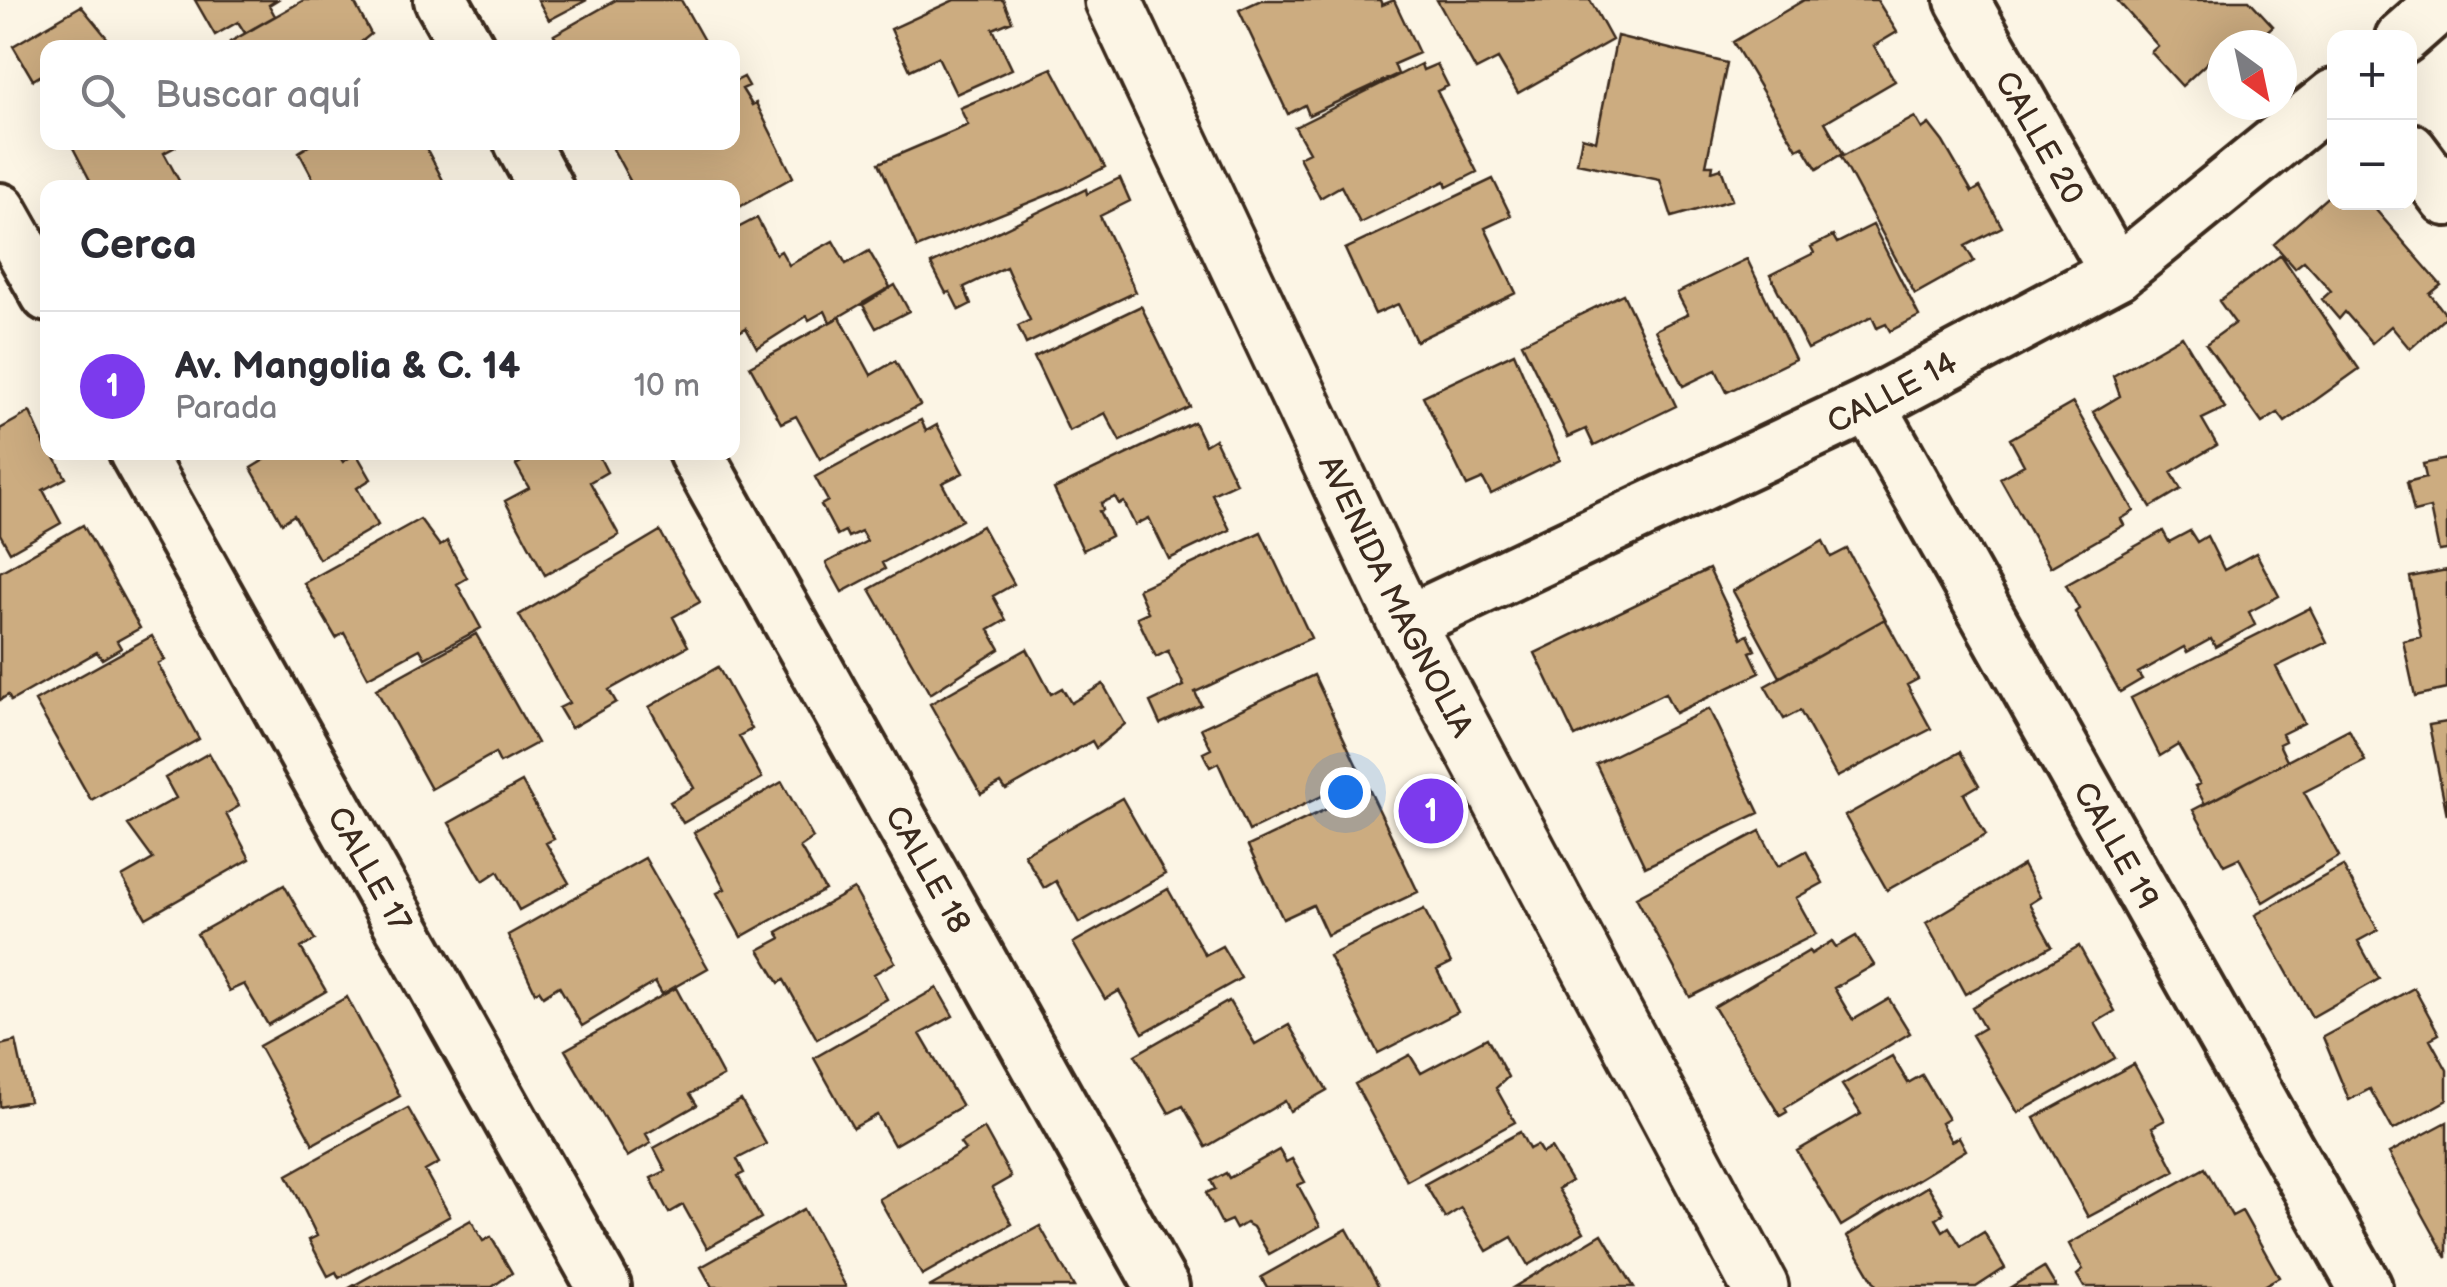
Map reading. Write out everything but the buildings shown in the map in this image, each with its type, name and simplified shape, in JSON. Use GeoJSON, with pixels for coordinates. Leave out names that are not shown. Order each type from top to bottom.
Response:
{"type":"FeatureCollection","features":[{"type":"Feature","properties":{"kind":"street"},"geometry":{"type":"LineString","coordinates":[[441,0],[464,40]]}},
{"type":"Feature","properties":{"kind":"street","name":"AVENIDA MAGNOLIA"},"geometry":{"type":"LineString","coordinates":[[1112,0],[1406,623],[1760,1287]]}},
{"type":"Feature","properties":{"kind":"street","name":"CALLE 20"},"geometry":{"type":"LineString","coordinates":[[1962,0],[2117,272]]}},
{"type":"Feature","properties":{"kind":"street"},"geometry":{"type":"LineString","coordinates":[[2411,30],[2445,0]]}},
{"type":"Feature","properties":{"kind":"street","name":"CALLE 14"},"geometry":{"type":"LineString","coordinates":[[1406,623],[1869,405],[2117,272],[2327,102]]}},
{"type":"Feature","properties":{"kind":"street"},"geometry":{"type":"LineString","coordinates":[[525,150],[542,180]]}},
{"type":"Feature","properties":{"kind":"street"},"geometry":{"type":"LineString","coordinates":[[2417,159],[2447,199]]}},
{"type":"Feature","properties":{"kind":"street"},"geometry":{"type":"LineString","coordinates":[[0,210],[40,281]]}},
{"type":"Feature","properties":{"kind":"street","name":"CALLE 19"},"geometry":{"type":"LineString","coordinates":[[1869,405],[2365,1287]]}},
{"type":"Feature","properties":{"kind":"street","name":"CALLE 17"},"geometry":{"type":"LineString","coordinates":[[140,460],[604,1287]]}},
{"type":"Feature","properties":{"kind":"street","name":"CALLE 18"},"geometry":{"type":"LineString","coordinates":[[699,460],[1162,1287]]}},
{"type":"Feature","properties":{"kind":"place","name":"Av. Mangolia & C. 14"},"geometry":{"type":"Point","coordinates":[1431,811]}}]}
